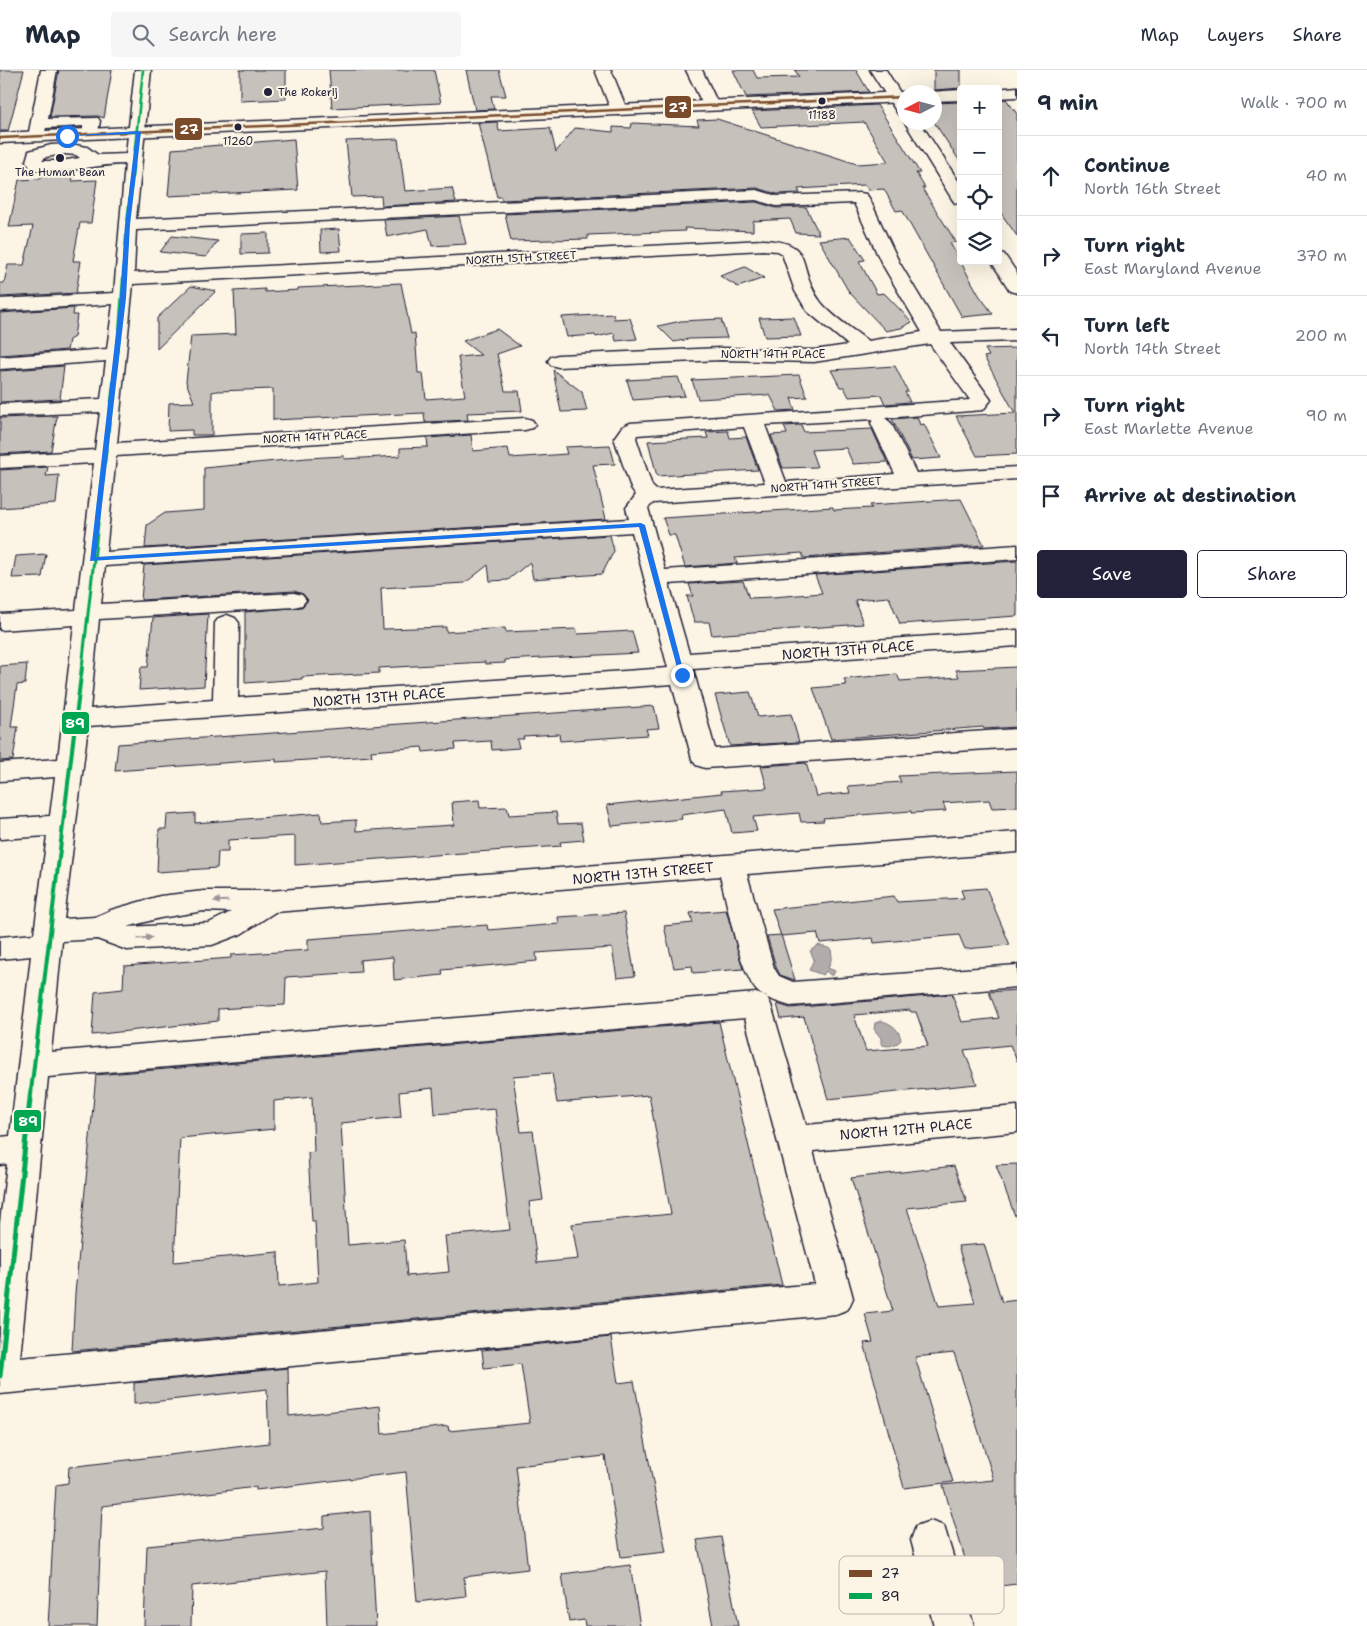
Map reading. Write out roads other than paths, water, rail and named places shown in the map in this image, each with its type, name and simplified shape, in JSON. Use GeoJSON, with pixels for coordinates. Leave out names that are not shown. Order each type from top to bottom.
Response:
{"type":"FeatureCollection","features":[{"type":"Feature","properties":{"kind":"street"},"geometry":{"type":"LineString","coordinates":[[40,137],[49,70]]}},
{"type":"Feature","properties":{"kind":"street"},"geometry":{"type":"LineString","coordinates":[[34,1066],[756,1006],[794,1139],[836,1298],[0,1377],[13,1150],[34,1066],[117,354],[124,288],[127,225],[144,70]]}},
{"type":"Feature","properties":{"kind":"street"},"geometry":{"type":"LineString","coordinates":[[604,70],[619,110]]}},
{"type":"Feature","properties":{"kind":"street"},"geometry":{"type":"LineString","coordinates":[[694,70],[710,106]]}},
{"type":"Feature","properties":{"kind":"street"},"geometry":{"type":"LineString","coordinates":[[878,70],[897,95]]}},
{"type":"Feature","properties":{"kind":"street"},"geometry":{"type":"LineString","coordinates":[[1002,93],[1017,92]]}},
{"type":"Feature","properties":{"kind":"street"},"geometry":{"type":"LineString","coordinates":[[942,96],[957,95]]}},
{"type":"Feature","properties":{"kind":"street"},"geometry":{"type":"LineString","coordinates":[[0,138],[710,106],[897,102]]}},
{"type":"Feature","properties":{"kind":"street"},"geometry":{"type":"LineString","coordinates":[[917,130],[957,193]]}},
{"type":"Feature","properties":{"kind":"street"},"geometry":{"type":"LineString","coordinates":[[40,137],[72,150],[81,151],[95,160],[135,159]]}},
{"type":"Feature","properties":{"kind":"street"},"geometry":{"type":"LineString","coordinates":[[127,225],[757,195],[776,201],[860,198],[890,262],[935,338],[981,400],[976,406],[637,427],[629,430],[625,438],[642,488],[643,509],[656,578],[705,759],[1017,738]]}},
{"type":"Feature","properties":{"kind":"street","name":"NORTH 15TH STREET"},"geometry":{"type":"LineString","coordinates":[[0,306],[124,288],[763,245],[782,246],[790,251],[804,290],[814,306],[864,348]]}},
{"type":"Feature","properties":{"kind":"street"},"geometry":{"type":"LineString","coordinates":[[1002,264],[1016,285]]}},
{"type":"Feature","properties":{"kind":"street","name":"NORTH 14TH PLACE"},"geometry":{"type":"LineString","coordinates":[[558,361],[721,354],[814,356],[935,338],[1017,335]]}},
{"type":"Feature","properties":{"kind":"street"},"geometry":{"type":"LineString","coordinates":[[0,363],[117,354]]}},
{"type":"Feature","properties":{"kind":"street"},"geometry":{"type":"LineString","coordinates":[[0,410],[111,405]]}},
{"type":"Feature","properties":{"kind":"street"},"geometry":{"type":"LineString","coordinates":[[752,420],[778,488]]}},
{"type":"Feature","properties":{"kind":"street"},"geometry":{"type":"LineString","coordinates":[[882,423],[908,480]]}},
{"type":"Feature","properties":{"kind":"street","name":"NORTH 14TH PLACE"},"geometry":{"type":"LineString","coordinates":[[0,462],[525,424]]}},
{"type":"Feature","properties":{"kind":"street","name":"NORTH 14TH STREET"},"geometry":{"type":"LineString","coordinates":[[93,560],[643,509],[778,488],[1017,473]]}},
{"type":"Feature","properties":{"kind":"street"},"geometry":{"type":"LineString","coordinates":[[656,578],[1017,552]]}},
{"type":"Feature","properties":{"kind":"street"},"geometry":{"type":"LineString","coordinates":[[0,622],[294,600]]}},
{"type":"Feature","properties":{"kind":"street"},"geometry":{"type":"LineString","coordinates":[[225,708],[227,623]]}},
{"type":"Feature","properties":{"kind":"street","name":"NORTH 13TH PLACE"},"geometry":{"type":"LineString","coordinates":[[76,718],[225,708],[1017,638]]}},
{"type":"Feature","properties":{"kind":"street"},"geometry":{"type":"LineString","coordinates":[[0,772],[70,767]]}},
{"type":"Feature","properties":{"kind":"street"},"geometry":{"type":"LineString","coordinates":[[0,829],[62,825]]}},
{"type":"Feature","properties":{"kind":"street","name":"NORTH 13TH STREET"},"geometry":{"type":"LineString","coordinates":[[0,948],[99,928],[127,939],[212,934],[231,926],[269,902],[1017,842]]}},
{"type":"Feature","properties":{"kind":"street"},"geometry":{"type":"LineString","coordinates":[[731,866],[760,970],[769,984],[790,994],[1017,976]]}},
{"type":"Feature","properties":{"kind":"street","name":"NORTH 12TH PLACE"},"geometry":{"type":"LineString","coordinates":[[794,1139],[1017,1119]]}},
{"type":"Feature","properties":{"kind":"street"},"geometry":{"type":"LineString","coordinates":[[930,1540],[934,1556]]}},
{"type":"Feature","properties":{"kind":"place","name":"The Rokerij"},"geometry":{"type":"Point","coordinates":[268,92]}},
{"type":"Feature","properties":{"kind":"place","name":"11188"},"geometry":{"type":"Point","coordinates":[822,101]}},
{"type":"Feature","properties":{"kind":"place","name":"11260"},"geometry":{"type":"Point","coordinates":[238,127]}},
{"type":"Feature","properties":{"kind":"place","name":"The Human Bean"},"geometry":{"type":"Point","coordinates":[60,158]}}]}
